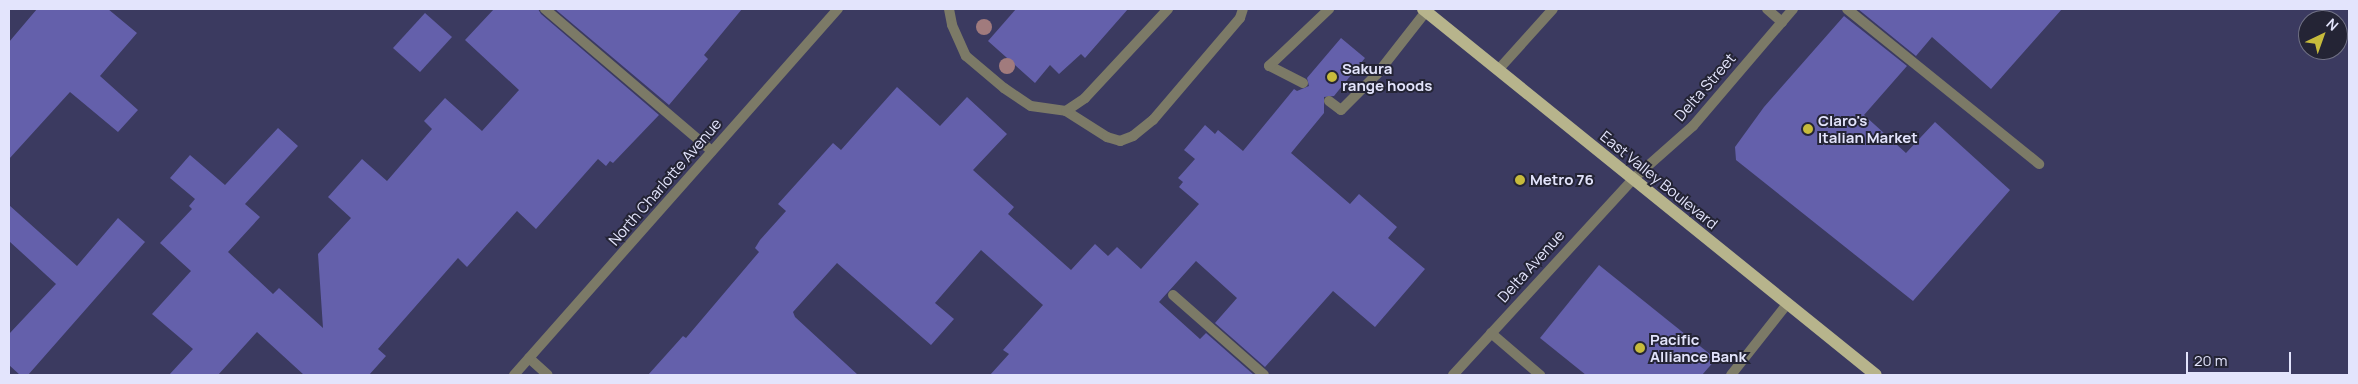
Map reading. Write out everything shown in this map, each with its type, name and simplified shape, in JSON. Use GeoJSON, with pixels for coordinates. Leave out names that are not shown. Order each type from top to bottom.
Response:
{"type":"FeatureCollection","features":[{"type":"Feature","properties":{"kind":"main road","name":"East Valley Boulevard"},"geometry":{"type":"LineString","coordinates":[[1425,10],[1876,375]]}},
{"type":"Feature","properties":{"kind":"street"},"geometry":{"type":"LineString","coordinates":[[545,9],[712,151]]}},
{"type":"Feature","properties":{"kind":"street","name":"North Charlotte Avenue"},"geometry":{"type":"LineString","coordinates":[[514,375],[838,9]]}},
{"type":"Feature","properties":{"kind":"street"},"geometry":{"type":"LineString","coordinates":[[949,9],[952,25],[966,56],[1004,88],[1032,106],[1066,111],[1107,137],[1120,141],[1133,136],[1153,120],[1240,18],[1243,9]]}},
{"type":"Feature","properties":{"kind":"street"},"geometry":{"type":"LineString","coordinates":[[1066,111],[1085,98],[1168,9]]}},
{"type":"Feature","properties":{"kind":"street"},"geometry":{"type":"LineString","coordinates":[[1303,83],[1270,66],[1329,9]]}},
{"type":"Feature","properties":{"kind":"street"},"geometry":{"type":"LineString","coordinates":[[1498,70],[1553,9]]}},
{"type":"Feature","properties":{"kind":"street"},"geometry":{"type":"LineString","coordinates":[[1767,9],[1782,22]]}},
{"type":"Feature","properties":{"kind":"street","name":"Delta Street"},"geometry":{"type":"LineString","coordinates":[[1633,179],[1693,126],[1793,9]]}},
{"type":"Feature","properties":{"kind":"street"},"geometry":{"type":"LineString","coordinates":[[1847,9],[2039,164]]}},
{"type":"Feature","properties":{"kind":"street"},"geometry":{"type":"LineString","coordinates":[[1329,101],[1341,110],[1377,74],[1425,10]]}},
{"type":"Feature","properties":{"kind":"street","name":"Delta Avenue"},"geometry":{"type":"LineString","coordinates":[[1453,375],[1633,179]]}},
{"type":"Feature","properties":{"kind":"street"},"geometry":{"type":"LineString","coordinates":[[1173,295],[1264,375]]}},
{"type":"Feature","properties":{"kind":"street"},"geometry":{"type":"LineString","coordinates":[[1731,375],[1787,304]]}},
{"type":"Feature","properties":{"kind":"street"},"geometry":{"type":"LineString","coordinates":[[1491,333],[1540,375]]}},
{"type":"Feature","properties":{"kind":"street"},"geometry":{"type":"LineString","coordinates":[[529,358],[548,375]]}},
{"type":"Feature","properties":{"kind":"building"},"geometry":{"type":"Polygon","coordinates":[[[37,9],[108,9],[137,33],[100,76],[138,110],[118,132],[70,92],[9,159],[9,42],[37,9]]]}},
{"type":"Feature","properties":{"kind":"building"},"geometry":{"type":"Polygon","coordinates":[[[494,9],[538,9],[541,14],[659,115],[613,163],[610,161],[606,166],[598,159],[536,229],[517,211],[467,267],[458,258],[378,349],[386,356],[369,375],[304,375],[257,332],[218,375],[169,375],[193,349],[152,314],[191,271],[160,243],[192,209],[189,206],[195,199],[170,178],[190,155],[225,185],[278,128],[298,146],[245,204],[260,217],[228,252],[273,294],[279,288],[323,328],[318,254],[351,218],[328,197],[362,159],[387,181],[432,129],[424,121],[445,98],[482,131],[519,90],[465,40],[494,9]]]}},
{"type":"Feature","properties":{"kind":"building"},"geometry":{"type":"Polygon","coordinates":[[[555,9],[742,9],[704,55],[708,59],[669,105],[555,9]]]}},
{"type":"Feature","properties":{"kind":"building"},"geometry":{"type":"Polygon","coordinates":[[[1016,9],[1128,9],[1085,58],[1081,54],[1059,74],[1050,65],[1035,83],[988,41],[1016,9]]]}},
{"type":"Feature","properties":{"kind":"building"},"geometry":{"type":"Polygon","coordinates":[[[1858,9],[2062,9],[1991,89],[1932,37],[1916,56],[1858,9]]]}},
{"type":"Feature","properties":{"kind":"building"},"geometry":{"type":"Polygon","coordinates":[[[425,13],[452,37],[420,72],[393,48],[425,13]]]}},
{"type":"Feature","properties":{"kind":"building"},"geometry":{"type":"Polygon","coordinates":[[[1844,16],[1907,66],[1864,115],[1906,153],[1935,122],[2010,190],[1913,301],[1736,160],[1735,147],[1764,107],[1844,16]]]}},
{"type":"Feature","properties":{"kind":"building"},"geometry":{"type":"Polygon","coordinates":[[[1341,38],[1365,58],[1334,96],[1324,97],[1324,113],[1291,153],[1350,204],[1359,194],[1397,227],[1388,238],[1425,269],[1375,327],[1333,291],[1265,367],[1215,323],[1237,298],[1196,261],[1159,302],[1200,339],[1206,333],[1254,375],[990,375],[1009,354],[1003,350],[1043,305],[981,250],[935,303],[954,319],[931,345],[837,263],[793,312],[795,317],[858,375],[648,375],[683,336],[686,338],[759,252],[755,248],[760,240],[786,211],[778,204],[833,143],[841,150],[897,87],[940,126],[967,97],[1007,134],[973,170],[1014,207],[1008,214],[1071,270],[1095,244],[1108,256],[1117,247],[1141,269],[1199,204],[1179,187],[1183,182],[1178,178],[1195,159],[1184,150],[1205,125],[1215,134],[1218,130],[1243,151],[1294,89],[1297,91],[1309,86],[1307,78],[1341,38]]]}},
{"type":"Feature","properties":{"kind":"building"},"geometry":{"type":"Polygon","coordinates":[[[9,205],[77,266],[118,218],[145,242],[28,375],[20,375],[9,365],[9,334],[56,284],[9,241],[9,205]]]}},
{"type":"Feature","properties":{"kind":"building"},"geometry":{"type":"Polygon","coordinates":[[[1599,265],[1716,359],[1702,375],[1586,375],[1540,338],[1599,265]]]}},
{"type":"Feature","properties":{"kind":"place","name":"Sakura range hoods"},"geometry":{"type":"Point","coordinates":[1332,77]}},
{"type":"Feature","properties":{"kind":"place","name":"Claro's Italian Market"},"geometry":{"type":"Point","coordinates":[1808,129]}},
{"type":"Feature","properties":{"kind":"place","name":"Metro 76"},"geometry":{"type":"Point","coordinates":[1520,180]}},
{"type":"Feature","properties":{"kind":"place","name":"Pacific Alliance Bank"},"geometry":{"type":"Point","coordinates":[1640,348]}}]}
